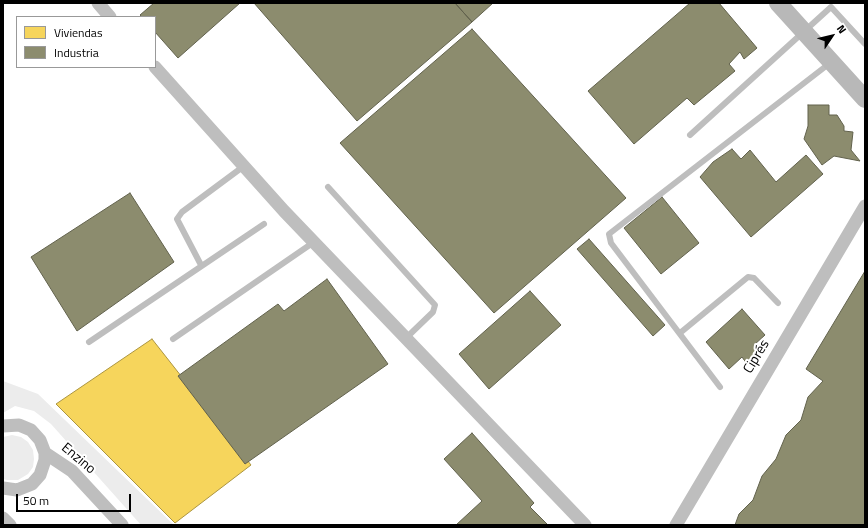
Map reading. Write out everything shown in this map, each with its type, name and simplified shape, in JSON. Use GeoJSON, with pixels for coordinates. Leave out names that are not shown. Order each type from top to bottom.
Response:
{"type":"FeatureCollection","features":[{"type":"Feature","properties":{"kind":"main road"},"geometry":{"type":"LineString","coordinates":[[778,3],[865,99]]}},
{"type":"Feature","properties":{"kind":"street"},"geometry":{"type":"LineString","coordinates":[[98,3],[109,16]]}},
{"type":"Feature","properties":{"kind":"street"},"geometry":{"type":"LineString","coordinates":[[156,68],[244,166],[405,339],[585,525]]}},
{"type":"Feature","properties":{"kind":"street","name":"Ciprés"},"geometry":{"type":"LineString","coordinates":[[676,525],[865,206]]}},
{"type":"Feature","properties":{"kind":"street"},"geometry":{"type":"LineString","coordinates":[[3,426],[19,425],[31,430],[40,440],[45,453],[43,470],[32,484],[17,490],[3,488]]}},
{"type":"Feature","properties":{"kind":"street","name":"Enzino"},"geometry":{"type":"LineString","coordinates":[[45,453],[72,471],[122,525]]}},
{"type":"Feature","properties":{"kind":"street"},"geometry":{"type":"LineString","coordinates":[[3,518],[10,525]]}},
{"type":"Feature","properties":{"kind":"lane"},"geometry":{"type":"LineString","coordinates":[[690,135],[831,7],[865,44]]}},
{"type":"Feature","properties":{"kind":"lane"},"geometry":{"type":"LineString","coordinates":[[720,387],[611,243],[609,234],[612,230],[832,62]]}},
{"type":"Feature","properties":{"kind":"lane"},"geometry":{"type":"LineString","coordinates":[[201,265],[178,218],[182,212],[244,166]]}},
{"type":"Feature","properties":{"kind":"lane"},"geometry":{"type":"LineString","coordinates":[[328,187],[435,305],[433,312],[405,339]]}},
{"type":"Feature","properties":{"kind":"lane"},"geometry":{"type":"LineString","coordinates":[[89,342],[201,265],[264,224]]}},
{"type":"Feature","properties":{"kind":"lane"},"geometry":{"type":"LineString","coordinates":[[173,339],[314,242]]}},
{"type":"Feature","properties":{"kind":"lane"},"geometry":{"type":"LineString","coordinates":[[680,333],[748,277],[754,278],[778,303]]}},
{"type":"Feature","properties":{"kind":"shaded area"},"geometry":{"type":"Polygon","coordinates":[[[3,381],[38,394],[174,525],[141,525],[51,424],[34,411],[15,406],[3,413],[3,381]]]}},
{"type":"Feature","properties":{"kind":"shaded area"},"geometry":{"type":"Polygon","coordinates":[[[12,435],[21,437],[28,442],[33,450],[33,467],[28,474],[18,480],[3,479],[3,437],[12,435]]]}},
{"type":"Feature","properties":{"kind":"building: Viviendas"},"geometry":{"type":"Polygon","coordinates":[[[152,339],[251,465],[175,523],[56,404],[152,339]]]}},
{"type":"Feature","properties":{"kind":"building: Industria"},"geometry":{"type":"Polygon","coordinates":[[[154,3],[240,3],[178,58],[156,33],[156,16],[140,15],[154,3]]]}},
{"type":"Feature","properties":{"kind":"building: Industria"},"geometry":{"type":"Polygon","coordinates":[[[254,3],[455,3],[472,22],[357,121],[254,3]]]}},
{"type":"Feature","properties":{"kind":"building: Industria"},"geometry":{"type":"Polygon","coordinates":[[[455,3],[493,3],[472,22],[455,3]]]}},
{"type":"Feature","properties":{"kind":"building: Industria"},"geometry":{"type":"Polygon","coordinates":[[[690,3],[719,3],[757,48],[744,59],[740,52],[729,64],[735,71],[694,105],[687,98],[634,144],[588,91],[690,3]]]}},
{"type":"Feature","properties":{"kind":"building: Industria"},"geometry":{"type":"Polygon","coordinates":[[[472,29],[626,198],[494,313],[340,143],[472,29]]]}},
{"type":"Feature","properties":{"kind":"building: Industria"},"geometry":{"type":"Polygon","coordinates":[[[808,105],[829,105],[829,115],[837,115],[844,126],[844,131],[853,132],[851,150],[860,161],[834,156],[822,165],[804,139],[808,126],[808,105]]]}},
{"type":"Feature","properties":{"kind":"building: Industria"},"geometry":{"type":"Polygon","coordinates":[[[732,149],[741,159],[750,150],[776,182],[806,155],[823,174],[751,237],[700,177],[713,162],[732,149]]]}},
{"type":"Feature","properties":{"kind":"building: Industria"},"geometry":{"type":"Polygon","coordinates":[[[130,193],[174,262],[77,331],[31,257],[130,193]]]}},
{"type":"Feature","properties":{"kind":"building: Industria"},"geometry":{"type":"Polygon","coordinates":[[[662,197],[699,243],[661,274],[624,228],[662,197]]]}},
{"type":"Feature","properties":{"kind":"building: Industria"},"geometry":{"type":"Polygon","coordinates":[[[589,239],[665,325],[653,336],[577,249],[589,239]]]}},
{"type":"Feature","properties":{"kind":"building: Industria"},"geometry":{"type":"Polygon","coordinates":[[[865,271],[865,525],[735,525],[739,514],[753,500],[762,476],[776,459],[786,435],[801,420],[808,397],[823,381],[806,369],[865,271]]]}},
{"type":"Feature","properties":{"kind":"building: Industria"},"geometry":{"type":"Polygon","coordinates":[[[327,279],[388,364],[245,464],[178,376],[278,304],[284,311],[327,279]]]}},
{"type":"Feature","properties":{"kind":"building: Industria"},"geometry":{"type":"Polygon","coordinates":[[[530,291],[561,325],[489,389],[459,354],[530,291]]]}},
{"type":"Feature","properties":{"kind":"building: Industria"},"geometry":{"type":"Polygon","coordinates":[[[742,309],[765,335],[754,345],[760,354],[747,364],[742,357],[729,369],[706,342],[742,309]]]}},
{"type":"Feature","properties":{"kind":"building: Industria"},"geometry":{"type":"Polygon","coordinates":[[[472,433],[534,503],[530,507],[548,525],[456,525],[482,501],[444,459],[472,433]]]}}]}
